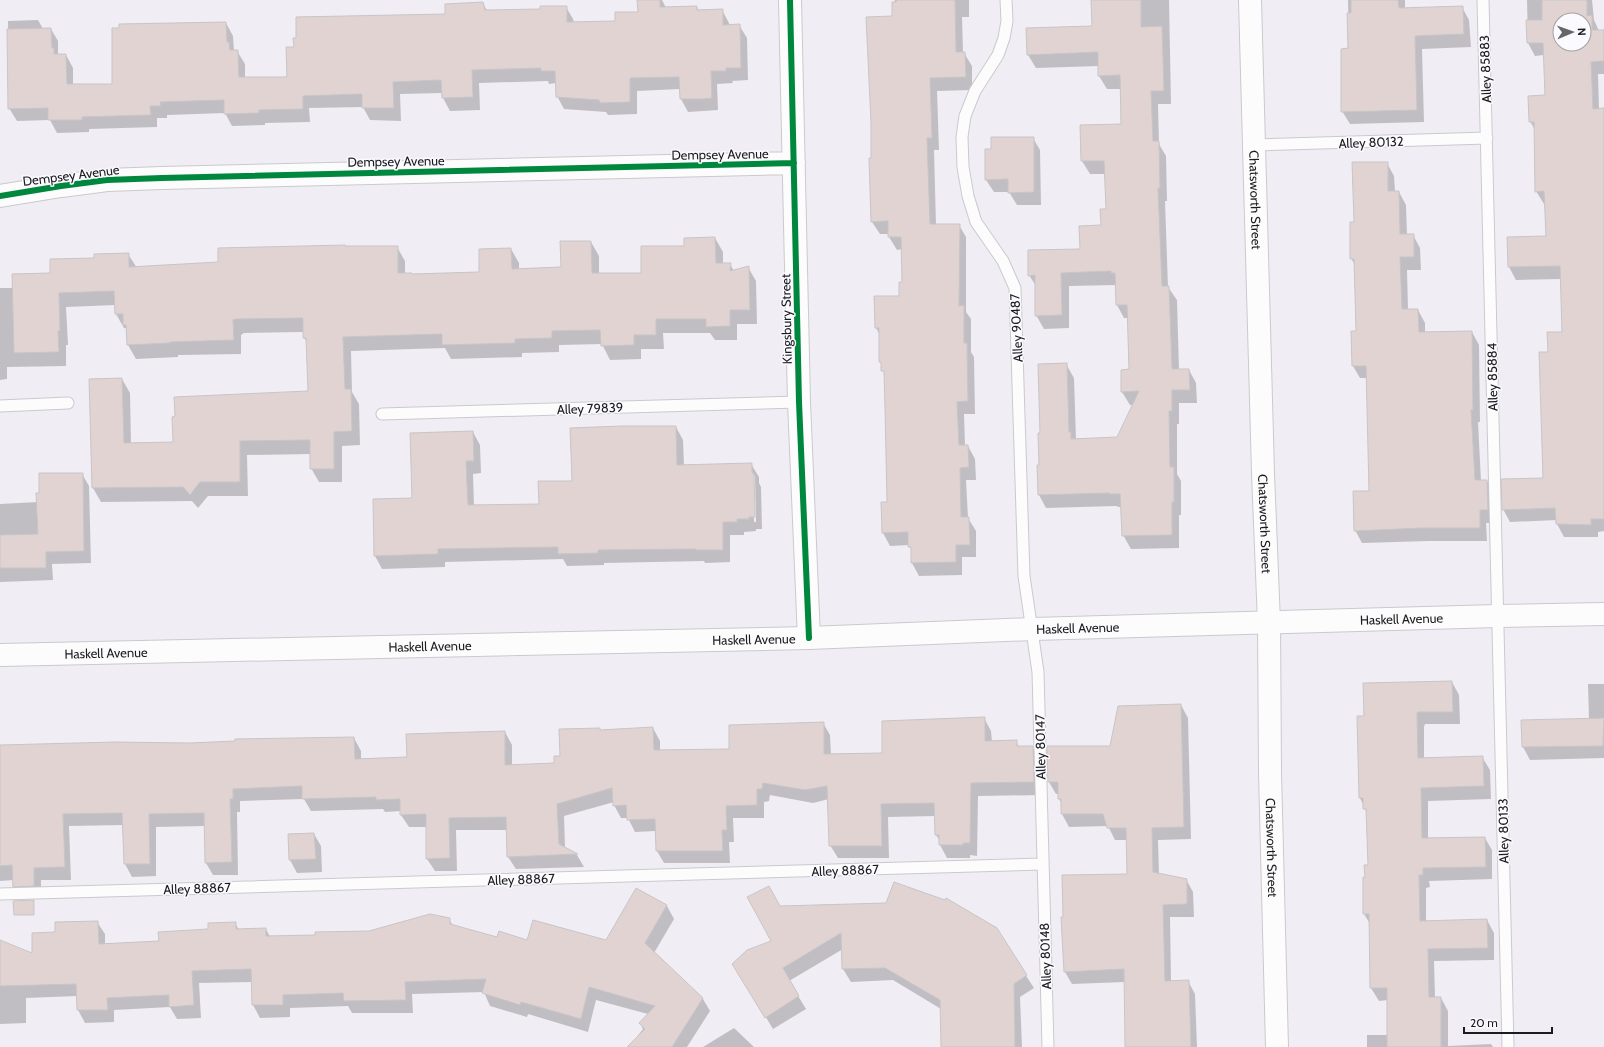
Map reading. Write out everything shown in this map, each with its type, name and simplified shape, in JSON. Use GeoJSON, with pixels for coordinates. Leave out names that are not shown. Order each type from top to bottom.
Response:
{"type":"FeatureCollection","features":[{"type":"Feature","properties":{"kind":"main road","name":"Kingsbury Street"},"geometry":{"type":"LineString","coordinates":[[790,0],[799,402],[809,638]]}},
{"type":"Feature","properties":{"kind":"main road","name":"Chatsworth Street"},"geometry":{"type":"LineString","coordinates":[[1250,0],[1262,457],[1269,623],[1270,773],[1277,1047]]}},
{"type":"Feature","properties":{"kind":"main road","name":"Dempsey Avenue"},"geometry":{"type":"LineString","coordinates":[[0,196],[107,180],[794,163]]}},
{"type":"Feature","properties":{"kind":"main road","name":"Haskell Avenue"},"geometry":{"type":"LineString","coordinates":[[0,656],[809,638],[1032,629],[1604,614]]}},
{"type":"Feature","properties":{"kind":"lane","name":"Alley 90487"},"geometry":{"type":"LineString","coordinates":[[1006,0],[1007,21],[1004,38],[998,55],[974,91],[965,116],[962,137],[963,167],[968,196],[976,222],[1003,261],[1015,288],[1024,576],[1032,629]]}},
{"type":"Feature","properties":{"kind":"lane","name":"Alley 85883"},"geometry":{"type":"LineString","coordinates":[[1483,0],[1487,138]]}},
{"type":"Feature","properties":{"kind":"lane","name":"Alley 80132"},"geometry":{"type":"LineString","coordinates":[[1254,145],[1487,138]]}},
{"type":"Feature","properties":{"kind":"lane","name":"Alley 85884"},"geometry":{"type":"LineString","coordinates":[[1487,138],[1498,616]]}},
{"type":"Feature","properties":{"kind":"lane","name":"Alley 79839"},"geometry":{"type":"LineString","coordinates":[[382,414],[799,402]]}},
{"type":"Feature","properties":{"kind":"lane"},"geometry":{"type":"LineString","coordinates":[[0,406],[68,404]]}},
{"type":"Feature","properties":{"kind":"lane","name":"Alley 80133"},"geometry":{"type":"LineString","coordinates":[[1498,616],[1508,1047]]}},
{"type":"Feature","properties":{"kind":"lane","name":"Alley 80147"},"geometry":{"type":"LineString","coordinates":[[1032,629],[1038,672],[1042,864]]}},
{"type":"Feature","properties":{"kind":"lane","name":"Alley 88867"},"geometry":{"type":"LineString","coordinates":[[0,894],[1042,864]]}},
{"type":"Feature","properties":{"kind":"lane","name":"Alley 80148"},"geometry":{"type":"LineString","coordinates":[[1042,864],[1048,1047]]}},
{"type":"Feature","properties":{"kind":"building"},"geometry":{"type":"Polygon","coordinates":[[[637,0],[660,0],[660,7],[697,6],[697,10],[723,9],[723,25],[740,24],[741,68],[726,68],[726,71],[711,71],[712,98],[703,99],[680,99],[679,77],[630,78],[630,102],[600,103],[599,100],[556,97],[555,71],[541,71],[541,68],[472,70],[473,97],[442,98],[441,80],[393,82],[394,108],[362,108],[362,94],[303,96],[303,109],[259,110],[259,113],[224,114],[224,100],[160,102],[161,106],[150,106],[151,115],[82,117],[82,120],[48,120],[48,108],[8,109],[7,29],[51,28],[52,48],[54,48],[54,54],[66,54],[67,84],[112,84],[112,28],[119,28],[119,24],[226,22],[227,42],[229,42],[230,50],[238,50],[239,77],[287,77],[286,47],[294,47],[293,38],[296,38],[296,17],[445,14],[445,4],[483,2],[485,10],[540,9],[540,6],[567,6],[567,22],[615,21],[615,12],[638,12],[637,0]]]}},
{"type":"Feature","properties":{"kind":"building"},"geometry":{"type":"Polygon","coordinates":[[[897,0],[955,0],[956,52],[965,52],[966,77],[930,78],[932,138],[927,138],[930,224],[960,224],[959,306],[964,305],[964,343],[967,343],[968,401],[957,402],[959,445],[968,445],[969,467],[960,468],[961,517],[969,517],[970,545],[956,545],[956,562],[911,563],[911,547],[908,547],[908,532],[882,533],[881,502],[887,502],[884,371],[881,371],[881,362],[879,362],[879,328],[875,328],[874,296],[899,296],[899,282],[902,282],[901,237],[888,237],[888,221],[871,222],[869,158],[871,158],[871,122],[866,17],[892,16],[892,2],[896,2],[897,0]]]}},
{"type":"Feature","properties":{"kind":"building"},"geometry":{"type":"Polygon","coordinates":[[[1091,0],[1141,0],[1141,27],[1162,26],[1164,91],[1151,91],[1153,141],[1159,141],[1160,188],[1158,188],[1162,286],[1169,286],[1172,369],[1189,369],[1190,390],[1172,390],[1172,411],[1169,411],[1170,467],[1174,467],[1172,535],[1122,536],[1120,494],[1038,495],[1038,433],[1040,433],[1038,364],[1067,363],[1069,432],[1071,432],[1071,439],[1117,437],[1139,391],[1121,392],[1121,370],[1129,369],[1127,305],[1116,305],[1115,273],[1111,273],[1111,271],[1061,273],[1062,315],[1035,316],[1035,275],[1028,276],[1028,250],[1080,249],[1079,226],[1101,225],[1100,209],[1106,209],[1104,161],[1081,161],[1080,125],[1121,124],[1120,75],[1098,76],[1098,52],[1027,55],[1026,28],[1092,26],[1091,0]]]}},
{"type":"Feature","properties":{"kind":"building"},"geometry":{"type":"Polygon","coordinates":[[[1351,0],[1398,0],[1399,8],[1463,6],[1464,34],[1415,36],[1417,110],[1341,112],[1341,49],[1348,48],[1347,13],[1351,13],[1351,0]]]}},
{"type":"Feature","properties":{"kind":"building"},"geometry":{"type":"Polygon","coordinates":[[[1542,0],[1587,0],[1587,12],[1552,12],[1552,52],[1592,52],[1592,30],[1604,30],[1604,61],[1591,62],[1593,109],[1604,108],[1604,519],[1591,519],[1591,525],[1556,524],[1555,508],[1502,510],[1501,479],[1543,478],[1539,352],[1548,352],[1547,332],[1562,332],[1560,266],[1508,267],[1507,237],[1546,236],[1544,191],[1535,192],[1534,122],[1529,122],[1528,96],[1545,95],[1543,43],[1527,43],[1526,20],[1542,20],[1542,0]]]}},
{"type":"Feature","properties":{"kind":"building"},"geometry":{"type":"Polygon","coordinates":[[[991,137],[1034,137],[1034,192],[1008,193],[1008,179],[985,180],[985,149],[991,149],[991,137]]]}},
{"type":"Feature","properties":{"kind":"building"},"geometry":{"type":"Polygon","coordinates":[[[1352,162],[1388,162],[1388,191],[1399,191],[1400,234],[1414,234],[1414,257],[1400,257],[1402,309],[1418,309],[1419,332],[1472,331],[1473,410],[1471,410],[1475,480],[1487,480],[1488,510],[1480,510],[1480,528],[1422,528],[1354,531],[1353,491],[1369,491],[1366,366],[1352,366],[1351,331],[1356,331],[1354,259],[1350,259],[1350,222],[1354,222],[1352,162]]]}},
{"type":"Feature","properties":{"kind":"building"},"geometry":{"type":"Polygon","coordinates":[[[715,237],[716,263],[731,263],[730,271],[749,266],[750,310],[730,310],[730,326],[706,327],[706,319],[656,319],[656,335],[634,335],[634,345],[601,346],[600,330],[552,331],[552,338],[515,339],[515,343],[442,345],[442,334],[343,337],[345,389],[351,389],[352,431],[334,432],[334,469],[310,469],[310,440],[240,441],[240,482],[200,482],[190,495],[183,487],[92,488],[89,379],[122,378],[124,443],[173,442],[172,417],[175,416],[174,397],[308,391],[306,338],[303,338],[303,318],[236,319],[233,320],[234,340],[127,345],[126,325],[123,325],[123,314],[115,314],[114,291],[59,293],[59,352],[14,353],[12,274],[50,273],[50,259],[94,258],[94,254],[129,253],[129,267],[218,262],[218,248],[345,245],[398,246],[398,273],[479,272],[479,249],[511,248],[512,269],[561,267],[560,241],[591,241],[592,273],[641,273],[641,246],[684,246],[684,238],[715,237]]]}},
{"type":"Feature","properties":{"kind":"building"},"geometry":{"type":"Polygon","coordinates":[[[676,426],[677,465],[752,463],[752,473],[754,473],[755,517],[749,517],[749,519],[737,519],[737,522],[723,522],[723,550],[598,550],[598,553],[558,554],[558,547],[438,549],[438,554],[374,556],[373,499],[412,498],[410,433],[473,431],[474,461],[466,461],[468,505],[539,504],[538,481],[572,481],[570,428],[676,426]]]}},
{"type":"Feature","properties":{"kind":"building"},"geometry":{"type":"Polygon","coordinates":[[[39,473],[83,473],[84,551],[46,552],[46,568],[0,568],[0,535],[38,534],[36,493],[39,493],[39,473]]]}},
{"type":"Feature","properties":{"kind":"building"},"geometry":{"type":"Polygon","coordinates":[[[1452,681],[1453,712],[1418,712],[1417,714],[1418,758],[1483,756],[1484,786],[1421,788],[1422,838],[1485,837],[1486,867],[1423,868],[1423,875],[1419,875],[1420,921],[1487,919],[1488,948],[1428,949],[1429,997],[1441,997],[1441,1047],[1387,1047],[1387,988],[1370,988],[1369,914],[1363,914],[1363,877],[1365,877],[1364,865],[1368,865],[1366,809],[1363,809],[1363,798],[1359,798],[1357,716],[1364,716],[1363,683],[1452,681]]]}},
{"type":"Feature","properties":{"kind":"building"},"geometry":{"type":"Polygon","coordinates":[[[1181,704],[1184,827],[1152,828],[1153,872],[1187,879],[1187,904],[1163,905],[1165,981],[1189,980],[1191,1047],[1125,1047],[1124,969],[1064,972],[1061,917],[1063,917],[1062,875],[1127,874],[1126,828],[1107,828],[1103,814],[1061,814],[1061,799],[1058,799],[1058,782],[1048,782],[1047,746],[1110,746],[1118,706],[1181,704]]]}},
{"type":"Feature","properties":{"kind":"building"},"geometry":{"type":"Polygon","coordinates":[[[985,717],[985,741],[1017,740],[1017,746],[1033,746],[1034,782],[971,783],[970,843],[963,843],[963,845],[939,845],[939,835],[935,835],[934,803],[881,804],[882,846],[829,846],[827,786],[805,790],[763,783],[762,789],[757,789],[757,805],[726,806],[727,830],[722,830],[723,851],[656,851],[655,819],[627,820],[626,805],[613,806],[612,788],[557,804],[559,844],[578,854],[507,857],[506,817],[449,818],[450,858],[426,859],[426,814],[400,815],[400,799],[376,800],[376,797],[302,799],[302,786],[233,789],[233,799],[230,799],[232,862],[205,863],[204,813],[149,814],[150,864],[124,864],[122,813],[63,814],[65,867],[34,868],[34,886],[13,887],[12,865],[0,866],[0,745],[114,742],[190,743],[235,741],[235,739],[354,737],[355,759],[407,757],[406,734],[505,731],[505,765],[554,763],[554,756],[560,756],[559,729],[600,728],[600,730],[653,727],[654,750],[729,749],[729,725],[824,722],[824,754],[882,753],[882,721],[985,717]]]}},
{"type":"Feature","properties":{"kind":"building"},"geometry":{"type":"Polygon","coordinates":[[[1604,718],[1603,746],[1522,747],[1521,720],[1604,718]]]}},
{"type":"Feature","properties":{"kind":"building"},"geometry":{"type":"Polygon","coordinates":[[[314,833],[316,859],[289,860],[288,834],[314,833]]]}},
{"type":"Feature","properties":{"kind":"building"},"geometry":{"type":"Polygon","coordinates":[[[894,882],[945,900],[946,898],[997,928],[1027,975],[1014,984],[1015,1047],[941,1047],[940,1000],[885,968],[842,969],[841,933],[783,968],[799,996],[765,1018],[732,964],[747,950],[771,941],[747,897],[769,886],[780,906],[886,903],[894,882]]]}},
{"type":"Feature","properties":{"kind":"building"},"geometry":{"type":"Polygon","coordinates":[[[636,888],[667,905],[645,943],[703,998],[672,1047],[627,1047],[645,1029],[639,1023],[655,1006],[589,987],[581,1019],[521,1002],[520,1005],[482,993],[486,979],[405,982],[406,1000],[344,1001],[343,993],[283,995],[283,1005],[252,1005],[251,969],[192,971],[194,1005],[169,1007],[169,995],[107,998],[108,1010],[77,1010],[76,984],[0,986],[0,940],[32,953],[32,933],[55,932],[55,922],[98,921],[99,944],[159,941],[158,932],[208,929],[208,923],[236,922],[236,929],[266,928],[266,936],[315,935],[315,932],[369,931],[430,914],[450,918],[450,924],[497,937],[499,931],[527,940],[533,920],[606,940],[636,888]]]}},
{"type":"Feature","properties":{"kind":"building"},"geometry":{"type":"Polygon","coordinates":[[[34,900],[34,915],[14,915],[13,901],[34,900]]]}},
{"type":"Feature","properties":{"kind":"cycle path"},"geometry":{"type":"LineString","coordinates":[[790,0],[799,402],[809,638]]}},
{"type":"Feature","properties":{"kind":"cycle path"},"geometry":{"type":"LineString","coordinates":[[0,196],[107,180],[794,163]]}}]}
